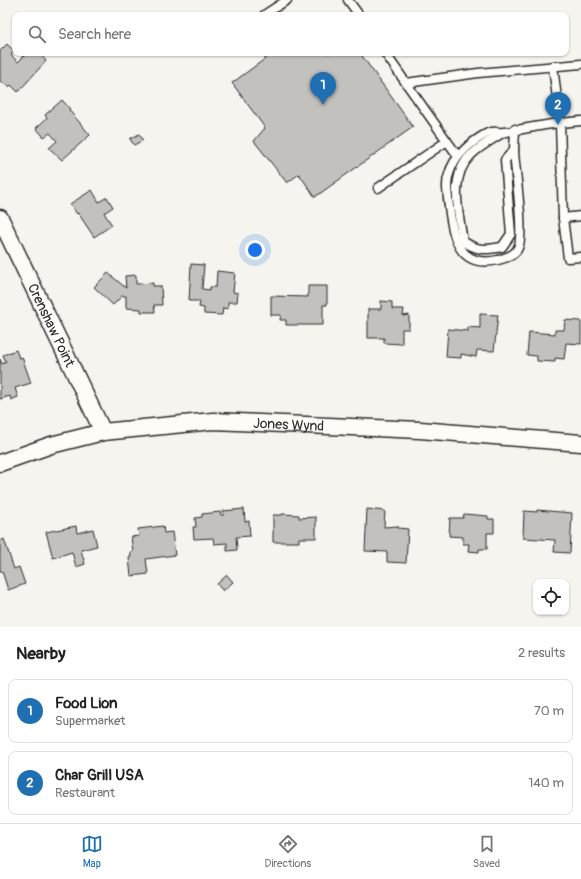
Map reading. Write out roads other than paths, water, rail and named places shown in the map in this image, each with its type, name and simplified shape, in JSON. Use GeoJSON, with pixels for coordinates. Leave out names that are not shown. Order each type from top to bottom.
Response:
{"type":"FeatureCollection","features":[{"type":"Feature","properties":{"kind":"street","name":"Crenshaw Point"},"geometry":{"type":"LineString","coordinates":[[0,218],[103,432]]}},
{"type":"Feature","properties":{"kind":"street","name":"Jones Wynd"},"geometry":{"type":"LineString","coordinates":[[0,463],[51,445],[103,432],[213,421],[420,430],[581,443]]}},
{"type":"Feature","properties":{"kind":"lane"},"geometry":{"type":"LineString","coordinates":[[269,12],[287,0]]}},
{"type":"Feature","properties":{"kind":"lane"},"geometry":{"type":"LineString","coordinates":[[348,0],[356,12]]}},
{"type":"Feature","properties":{"kind":"lane"},"geometry":{"type":"LineString","coordinates":[[387,56],[458,156]]}},
{"type":"Feature","properties":{"kind":"lane"},"geometry":{"type":"LineString","coordinates":[[406,83],[478,73],[581,64]]}},
{"type":"Feature","properties":{"kind":"lane"},"geometry":{"type":"LineString","coordinates":[[553,66],[560,123],[563,218],[568,258],[581,257]]}},
{"type":"Feature","properties":{"kind":"lane"},"geometry":{"type":"LineString","coordinates":[[516,129],[514,150],[520,230],[518,248],[509,257],[494,260],[475,259],[461,251],[453,234],[447,187],[448,174],[458,156],[471,144],[489,132],[505,132],[516,129],[581,121]]}},
{"type":"Feature","properties":{"kind":"lane"},"geometry":{"type":"LineString","coordinates":[[505,132],[471,155],[460,168],[457,192],[463,241],[471,247],[484,251],[502,247],[511,234],[506,160],[514,150]]}},
{"type":"Feature","properties":{"kind":"lane"},"geometry":{"type":"LineString","coordinates":[[378,188],[448,141]]}},
{"type":"Feature","properties":{"kind":"lane"},"geometry":{"type":"LineString","coordinates":[[563,218],[581,216]]}},
{"type":"Feature","properties":{"kind":"place","name":"Food Lion"},"geometry":{"type":"Point","coordinates":[323,105]}},
{"type":"Feature","properties":{"kind":"place","name":"Char Grill USA"},"geometry":{"type":"Point","coordinates":[558,125]}}]}
